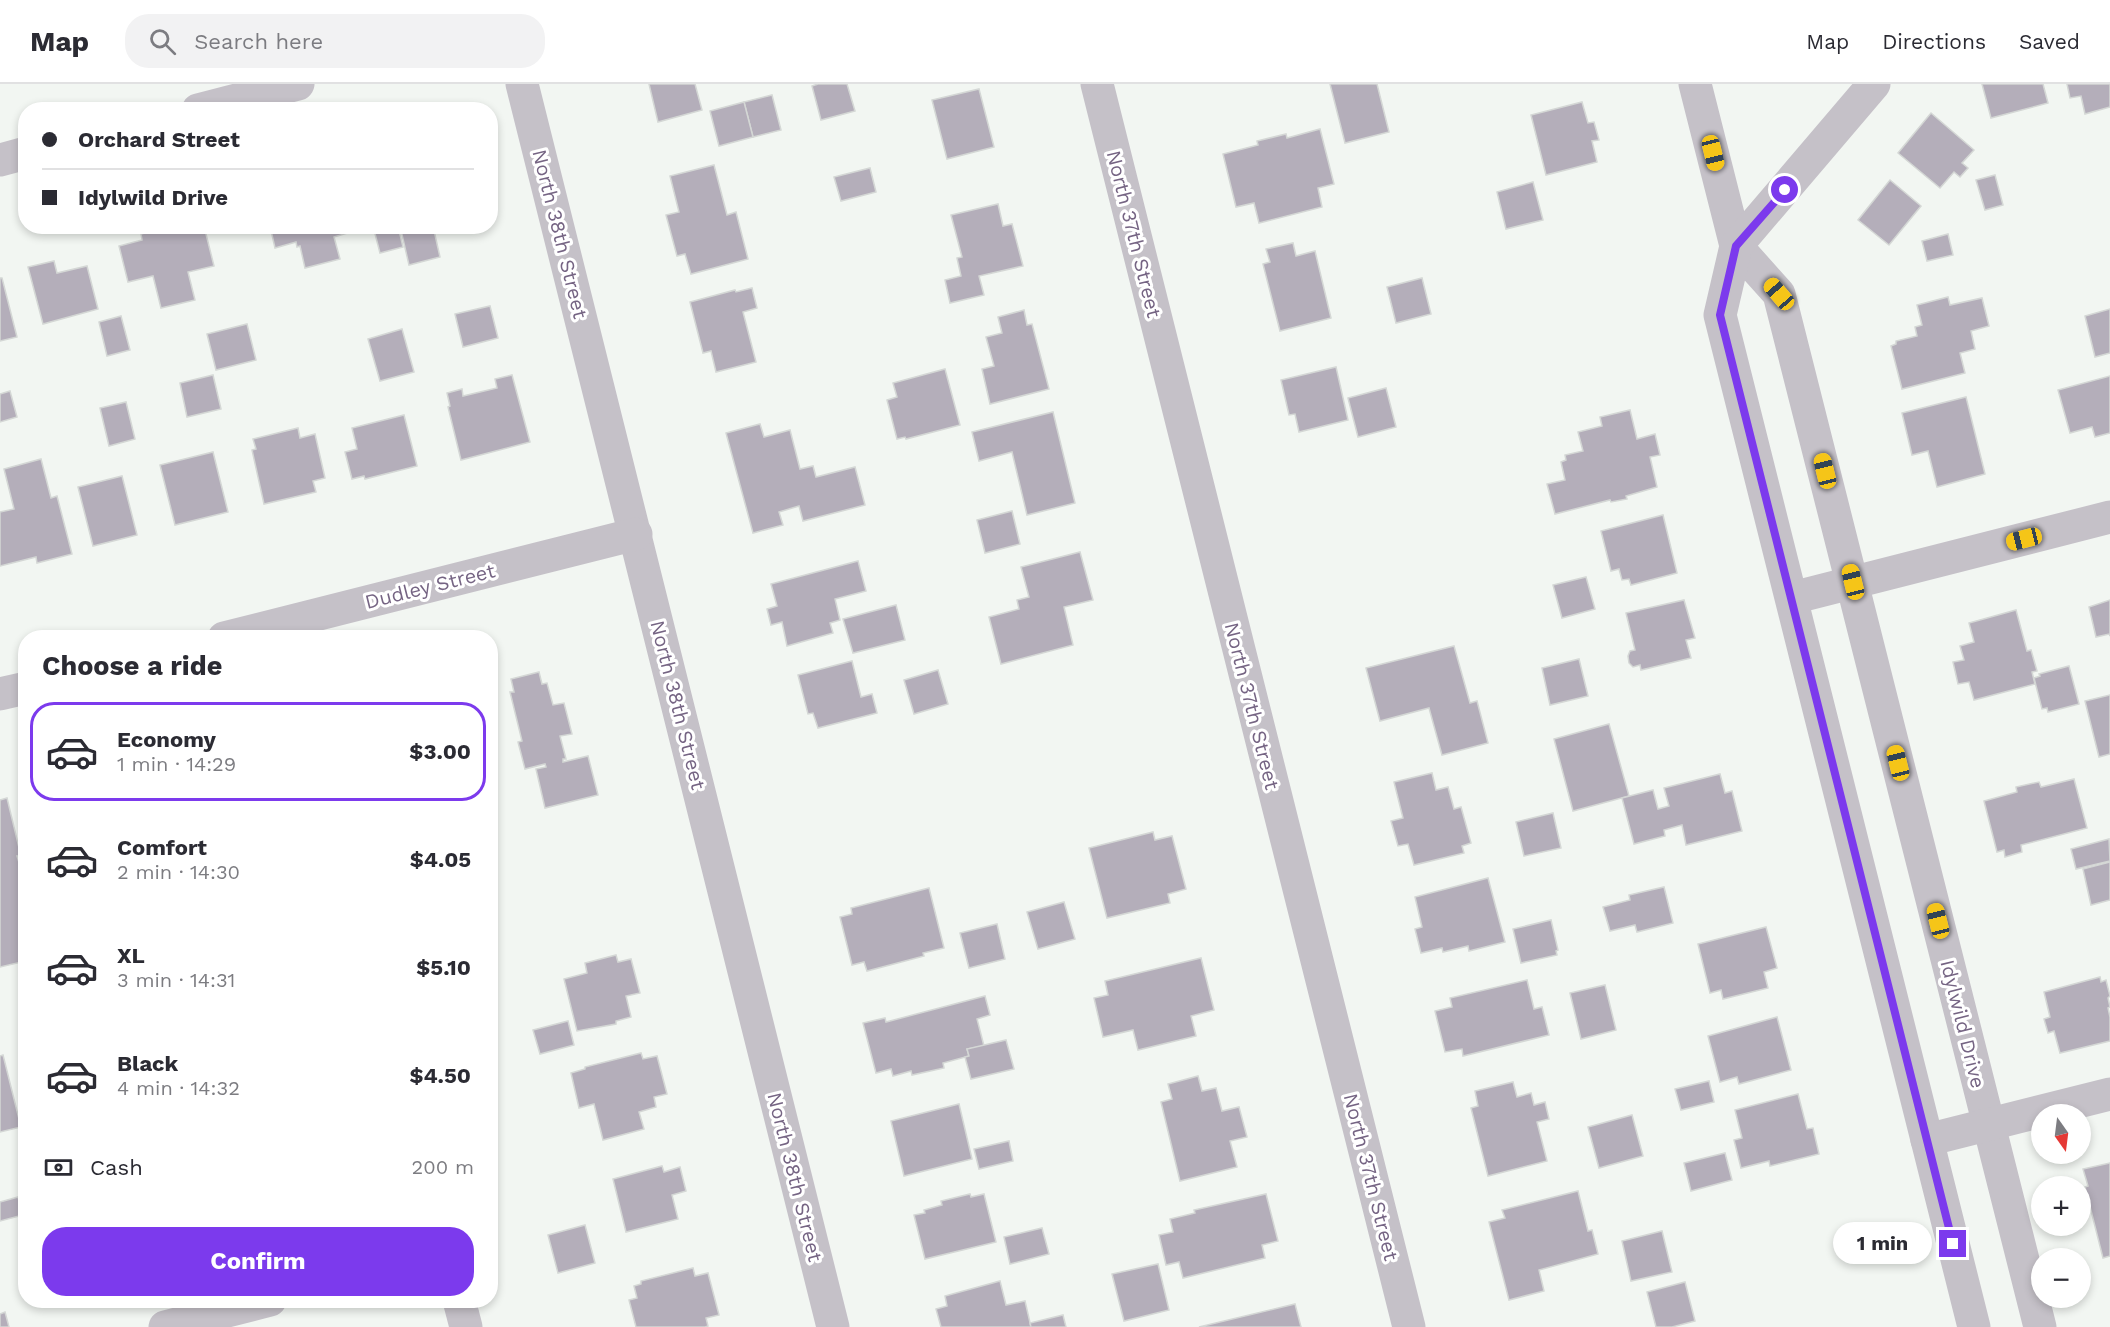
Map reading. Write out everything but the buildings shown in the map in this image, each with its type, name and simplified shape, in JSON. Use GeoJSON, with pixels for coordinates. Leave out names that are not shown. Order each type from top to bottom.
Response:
{"type":"FeatureCollection","features":[{"type":"Feature","properties":{"kind":"street"},"geometry":{"type":"LineString","coordinates":[[229,102],[298,84]]}},
{"type":"Feature","properties":{"kind":"street","name":"North 38th Street"},"geometry":{"type":"LineString","coordinates":[[522,84],[833,1327]]}},
{"type":"Feature","properties":{"kind":"street","name":"North 37th Street"},"geometry":{"type":"LineString","coordinates":[[1097,84],[1409,1327]]}},
{"type":"Feature","properties":{"kind":"street","name":"Idylwild Drive"},"geometry":{"type":"LineString","coordinates":[[1695,84],[1736,246],[1720,315],[1974,1327]]}},
{"type":"Feature","properties":{"kind":"street"},"geometry":{"type":"LineString","coordinates":[[1736,246],[1874,84]]}},
{"type":"Feature","properties":{"kind":"street"},"geometry":{"type":"LineString","coordinates":[[0,160],[18,155]]}},
{"type":"Feature","properties":{"kind":"street","name":"Idylwild Drive"},"geometry":{"type":"LineString","coordinates":[[1736,246],[1779,294],[2040,1327]]}},
{"type":"Feature","properties":{"kind":"street"},"geometry":{"type":"LineString","coordinates":[[1792,598],[2110,518]]}},
{"type":"Feature","properties":{"kind":"street","name":"Dudley Street"},"geometry":{"type":"LineString","coordinates":[[256,630],[636,534]]}},
{"type":"Feature","properties":{"kind":"street"},"geometry":{"type":"LineString","coordinates":[[0,694],[18,689]]}},
{"type":"Feature","properties":{"kind":"street"},"geometry":{"type":"LineString","coordinates":[[1928,1140],[2110,1094]]}},
{"type":"Feature","properties":{"kind":"street"},"geometry":{"type":"LineString","coordinates":[[165,1327],[239,1308]]}},
{"type":"Feature","properties":{"kind":"street"},"geometry":{"type":"LineString","coordinates":[[461,1308],[466,1327]]}},
{"type":"Feature","properties":{"kind":"route"},"geometry":{"type":"LineString","coordinates":[[1785,190],[1736,246],[1720,315],[1953,1244]]}}]}
